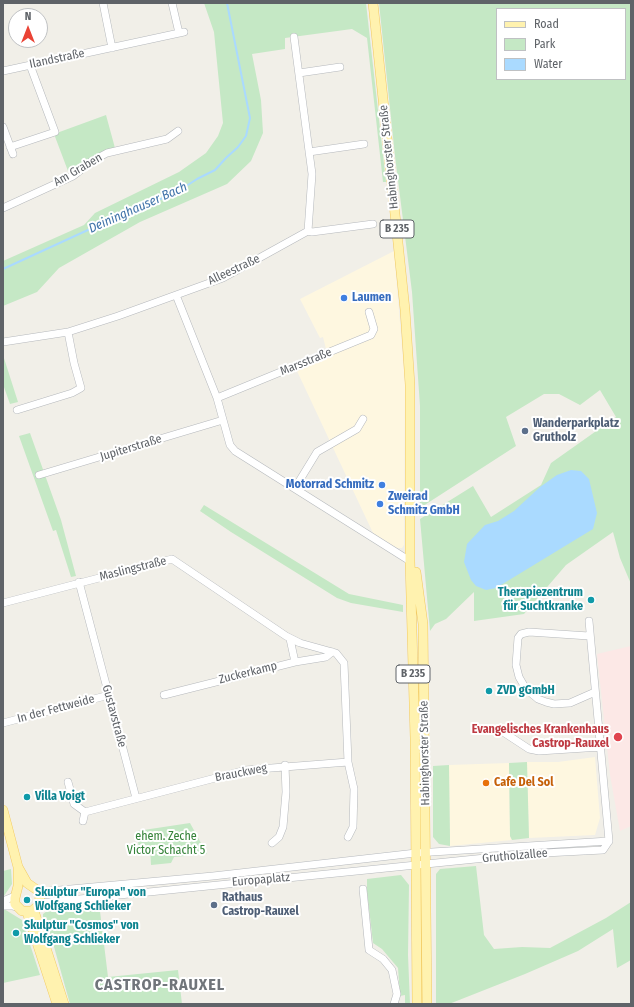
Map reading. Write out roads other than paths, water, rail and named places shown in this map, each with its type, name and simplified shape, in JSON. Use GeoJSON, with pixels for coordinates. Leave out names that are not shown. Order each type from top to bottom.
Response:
{"type":"FeatureCollection","features":[{"type":"Feature","properties":{"kind":"main road","name":"Habinghorster Straße"},"geometry":{"type":"LineString","coordinates":[[373,3],[406,318],[410,386],[410,561],[416,853],[417,1004]]}},
{"type":"Feature","properties":{"kind":"main road","name":"Habinghorster Straße"},"geometry":{"type":"LineString","coordinates":[[411,455],[417,582],[423,624],[427,1004]]}},
{"type":"Feature","properties":{"kind":"main road"},"geometry":{"type":"LineString","coordinates":[[410,561],[413,563],[414,574],[417,582]]}},
{"type":"Feature","properties":{"kind":"main road"},"geometry":{"type":"LineString","coordinates":[[3,810],[18,867],[27,884],[35,890],[40,903],[31,912]]}},
{"type":"Feature","properties":{"kind":"main road"},"geometry":{"type":"LineString","coordinates":[[18,867],[18,886],[16,894],[18,907],[31,912],[64,1004]]}},
{"type":"Feature","properties":{"kind":"main road"},"geometry":{"type":"LineString","coordinates":[[16,894],[23,887],[35,890]]}},
{"type":"Feature","properties":{"kind":"main road"},"geometry":{"type":"LineString","coordinates":[[31,912],[57,1004]]}},
{"type":"Feature","properties":{"kind":"street"},"geometry":{"type":"LineString","coordinates":[[103,3],[112,48]]}},
{"type":"Feature","properties":{"kind":"street","name":"Ilandstraße"},"geometry":{"type":"LineString","coordinates":[[3,71],[182,33],[172,3]]}},
{"type":"Feature","properties":{"kind":"street"},"geometry":{"type":"LineString","coordinates":[[294,37],[309,152],[311,195],[308,231],[312,232],[373,224]]}},
{"type":"Feature","properties":{"kind":"street"},"geometry":{"type":"LineString","coordinates":[[10,147],[55,132],[30,65]]}},
{"type":"Feature","properties":{"kind":"street"},"geometry":{"type":"LineString","coordinates":[[299,73],[340,67]]}},
{"type":"Feature","properties":{"kind":"street"},"geometry":{"type":"LineString","coordinates":[[3,127],[13,154]]}},
{"type":"Feature","properties":{"kind":"street","name":"Am Graben"},"geometry":{"type":"LineString","coordinates":[[3,208],[73,176],[92,161],[107,153],[167,139],[178,131]]}},
{"type":"Feature","properties":{"kind":"street"},"geometry":{"type":"LineString","coordinates":[[309,152],[364,144]]}},
{"type":"Feature","properties":{"kind":"street","name":"Alleestraße"},"geometry":{"type":"LineString","coordinates":[[3,342],[68,332],[176,295],[243,268],[308,231]]}},
{"type":"Feature","properties":{"kind":"street"},"geometry":{"type":"LineString","coordinates":[[176,295],[217,398],[230,445],[235,451],[410,561]]}},
{"type":"Feature","properties":{"kind":"street","name":"Marsstraße"},"geometry":{"type":"LineString","coordinates":[[217,398],[371,335],[374,329],[369,312]]}},
{"type":"Feature","properties":{"kind":"street"},"geometry":{"type":"LineString","coordinates":[[17,410],[72,393],[81,388],[74,364],[68,332]]}},
{"type":"Feature","properties":{"kind":"street"},"geometry":{"type":"LineString","coordinates":[[295,488],[317,452],[357,429],[363,419]]}},
{"type":"Feature","properties":{"kind":"street","name":"Jupiterstraße"},"geometry":{"type":"LineString","coordinates":[[38,475],[223,420]]}},
{"type":"Feature","properties":{"kind":"street","name":"Maslingstraße"},"geometry":{"type":"LineString","coordinates":[[3,602],[172,559],[290,639],[332,652]]}},
{"type":"Feature","properties":{"kind":"street","name":"Gustavstraße"},"geometry":{"type":"LineString","coordinates":[[79,582],[136,798]]}},
{"type":"Feature","properties":{"kind":"street"},"geometry":{"type":"LineString","coordinates":[[588,621],[609,841]]}},
{"type":"Feature","properties":{"kind":"street"},"geometry":{"type":"LineString","coordinates":[[589,636],[542,633],[521,634],[518,638],[516,665],[519,677],[526,689],[538,699],[546,702],[554,704],[570,703],[595,692]]}},
{"type":"Feature","properties":{"kind":"street"},"geometry":{"type":"LineString","coordinates":[[290,639],[294,662]]}},
{"type":"Feature","properties":{"kind":"street"},"geometry":{"type":"LineString","coordinates":[[332,652],[336,653],[344,663],[348,762],[354,788],[354,827],[348,837]]}},
{"type":"Feature","properties":{"kind":"street","name":"Zuckerkamp"},"geometry":{"type":"LineString","coordinates":[[164,695],[294,662],[326,657],[332,652]]}},
{"type":"Feature","properties":{"kind":"street","name":"In der Fettweide"},"geometry":{"type":"LineString","coordinates":[[3,723],[108,695]]}},
{"type":"Feature","properties":{"kind":"street"},"geometry":{"type":"LineString","coordinates":[[500,730],[529,749],[538,751],[601,747]]}},
{"type":"Feature","properties":{"kind":"street","name":"Brauckweg"},"geometry":{"type":"LineString","coordinates":[[136,798],[240,771],[285,766],[348,762]]}},
{"type":"Feature","properties":{"kind":"street"},"geometry":{"type":"LineString","coordinates":[[272,844],[279,837],[283,827],[286,792],[285,766]]}},
{"type":"Feature","properties":{"kind":"street"},"geometry":{"type":"LineString","coordinates":[[68,782],[74,804],[85,812]]}},
{"type":"Feature","properties":{"kind":"street"},"geometry":{"type":"LineString","coordinates":[[85,812],[136,798]]}},
{"type":"Feature","properties":{"kind":"street"},"geometry":{"type":"LineString","coordinates":[[83,821],[85,812]]}},
{"type":"Feature","properties":{"kind":"street","name":"Grutholzallee"},"geometry":{"type":"LineString","coordinates":[[416,853],[609,841],[606,848],[597,851],[525,854],[416,865]]}},
{"type":"Feature","properties":{"kind":"street","name":"Europaplatz"},"geometry":{"type":"LineString","coordinates":[[35,890],[300,867],[416,853]]}},
{"type":"Feature","properties":{"kind":"street","name":"Europaplatz"},"geometry":{"type":"LineString","coordinates":[[40,903],[416,865]]}},
{"type":"Feature","properties":{"kind":"street","name":"Europaplatz"},"geometry":{"type":"LineString","coordinates":[[300,867],[310,867],[316,875]]}},
{"type":"Feature","properties":{"kind":"street"},"geometry":{"type":"LineString","coordinates":[[363,889],[369,950],[383,959],[392,970],[397,994],[394,1004]]}},
{"type":"Feature","properties":{"kind":"street"},"geometry":{"type":"LineString","coordinates":[[3,901],[16,894]]}},
{"type":"Feature","properties":{"kind":"street"},"geometry":{"type":"LineString","coordinates":[[3,906],[18,907]]}},
{"type":"Feature","properties":{"kind":"water"},"geometry":{"type":"Polygon","coordinates":[[[571,470],[581,471],[589,479],[597,513],[593,529],[496,588],[486,590],[476,586],[471,580],[464,562],[467,544],[485,525],[498,521],[514,511],[540,487],[557,475],[571,470]]]}},
{"type":"Feature","properties":{"kind":"waterway","name":"Deininghauser Bach"},"geometry":{"type":"LineString","coordinates":[[3,269],[138,207],[174,194],[197,179],[215,170],[238,147],[246,136],[250,118],[227,3]]}},
{"type":"Feature","properties":{"kind":"place","name":"Laumen"},"geometry":{"type":"Point","coordinates":[344,298]}},
{"type":"Feature","properties":{"kind":"place","name":"Wanderparkplatz Grutholz"},"geometry":{"type":"Point","coordinates":[525,431]}},
{"type":"Feature","properties":{"kind":"place","name":"Motorrad Schmitz"},"geometry":{"type":"Point","coordinates":[382,485]}},
{"type":"Feature","properties":{"kind":"place","name":"Zweirad Schmitz GmbH"},"geometry":{"type":"Point","coordinates":[380,504]}},
{"type":"Feature","properties":{"kind":"place","name":"Therapiezentrum für Suchtkranke"},"geometry":{"type":"Point","coordinates":[591,600]}},
{"type":"Feature","properties":{"kind":"place","name":"ZVD gGmbH"},"geometry":{"type":"Point","coordinates":[489,691]}},
{"type":"Feature","properties":{"kind":"place","name":"Evangelisches Krankenhaus Castrop-Rauxel"},"geometry":{"type":"Point","coordinates":[618,737]}},
{"type":"Feature","properties":{"kind":"place","name":"Cafe Del Sol"},"geometry":{"type":"Point","coordinates":[486,783]}},
{"type":"Feature","properties":{"kind":"place","name":"Villa Voigt"},"geometry":{"type":"Point","coordinates":[27,797]}},
{"type":"Feature","properties":{"kind":"place","name":"Skulptur \"Europa\" von Wolfgang Schlieker"},"geometry":{"type":"Point","coordinates":[27,900]}},
{"type":"Feature","properties":{"kind":"place","name":"Rathaus Castrop-Rauxel"},"geometry":{"type":"Point","coordinates":[214,905]}},
{"type":"Feature","properties":{"kind":"place","name":"Skulptur \"Cosmos\" von Wolfgang Schlieker"},"geometry":{"type":"Point","coordinates":[16,933]}},
{"type":"Feature","properties":{"kind":"district","name":"CASTROP-RAUXEL"},"geometry":{"type":"Point","coordinates":[160,986]}},
{"type":"Feature","properties":{"kind":"park label","name":"ehem. Zeche Victor Schacht 5"},"geometry":{"type":"Point","coordinates":[166,844]}}]}
